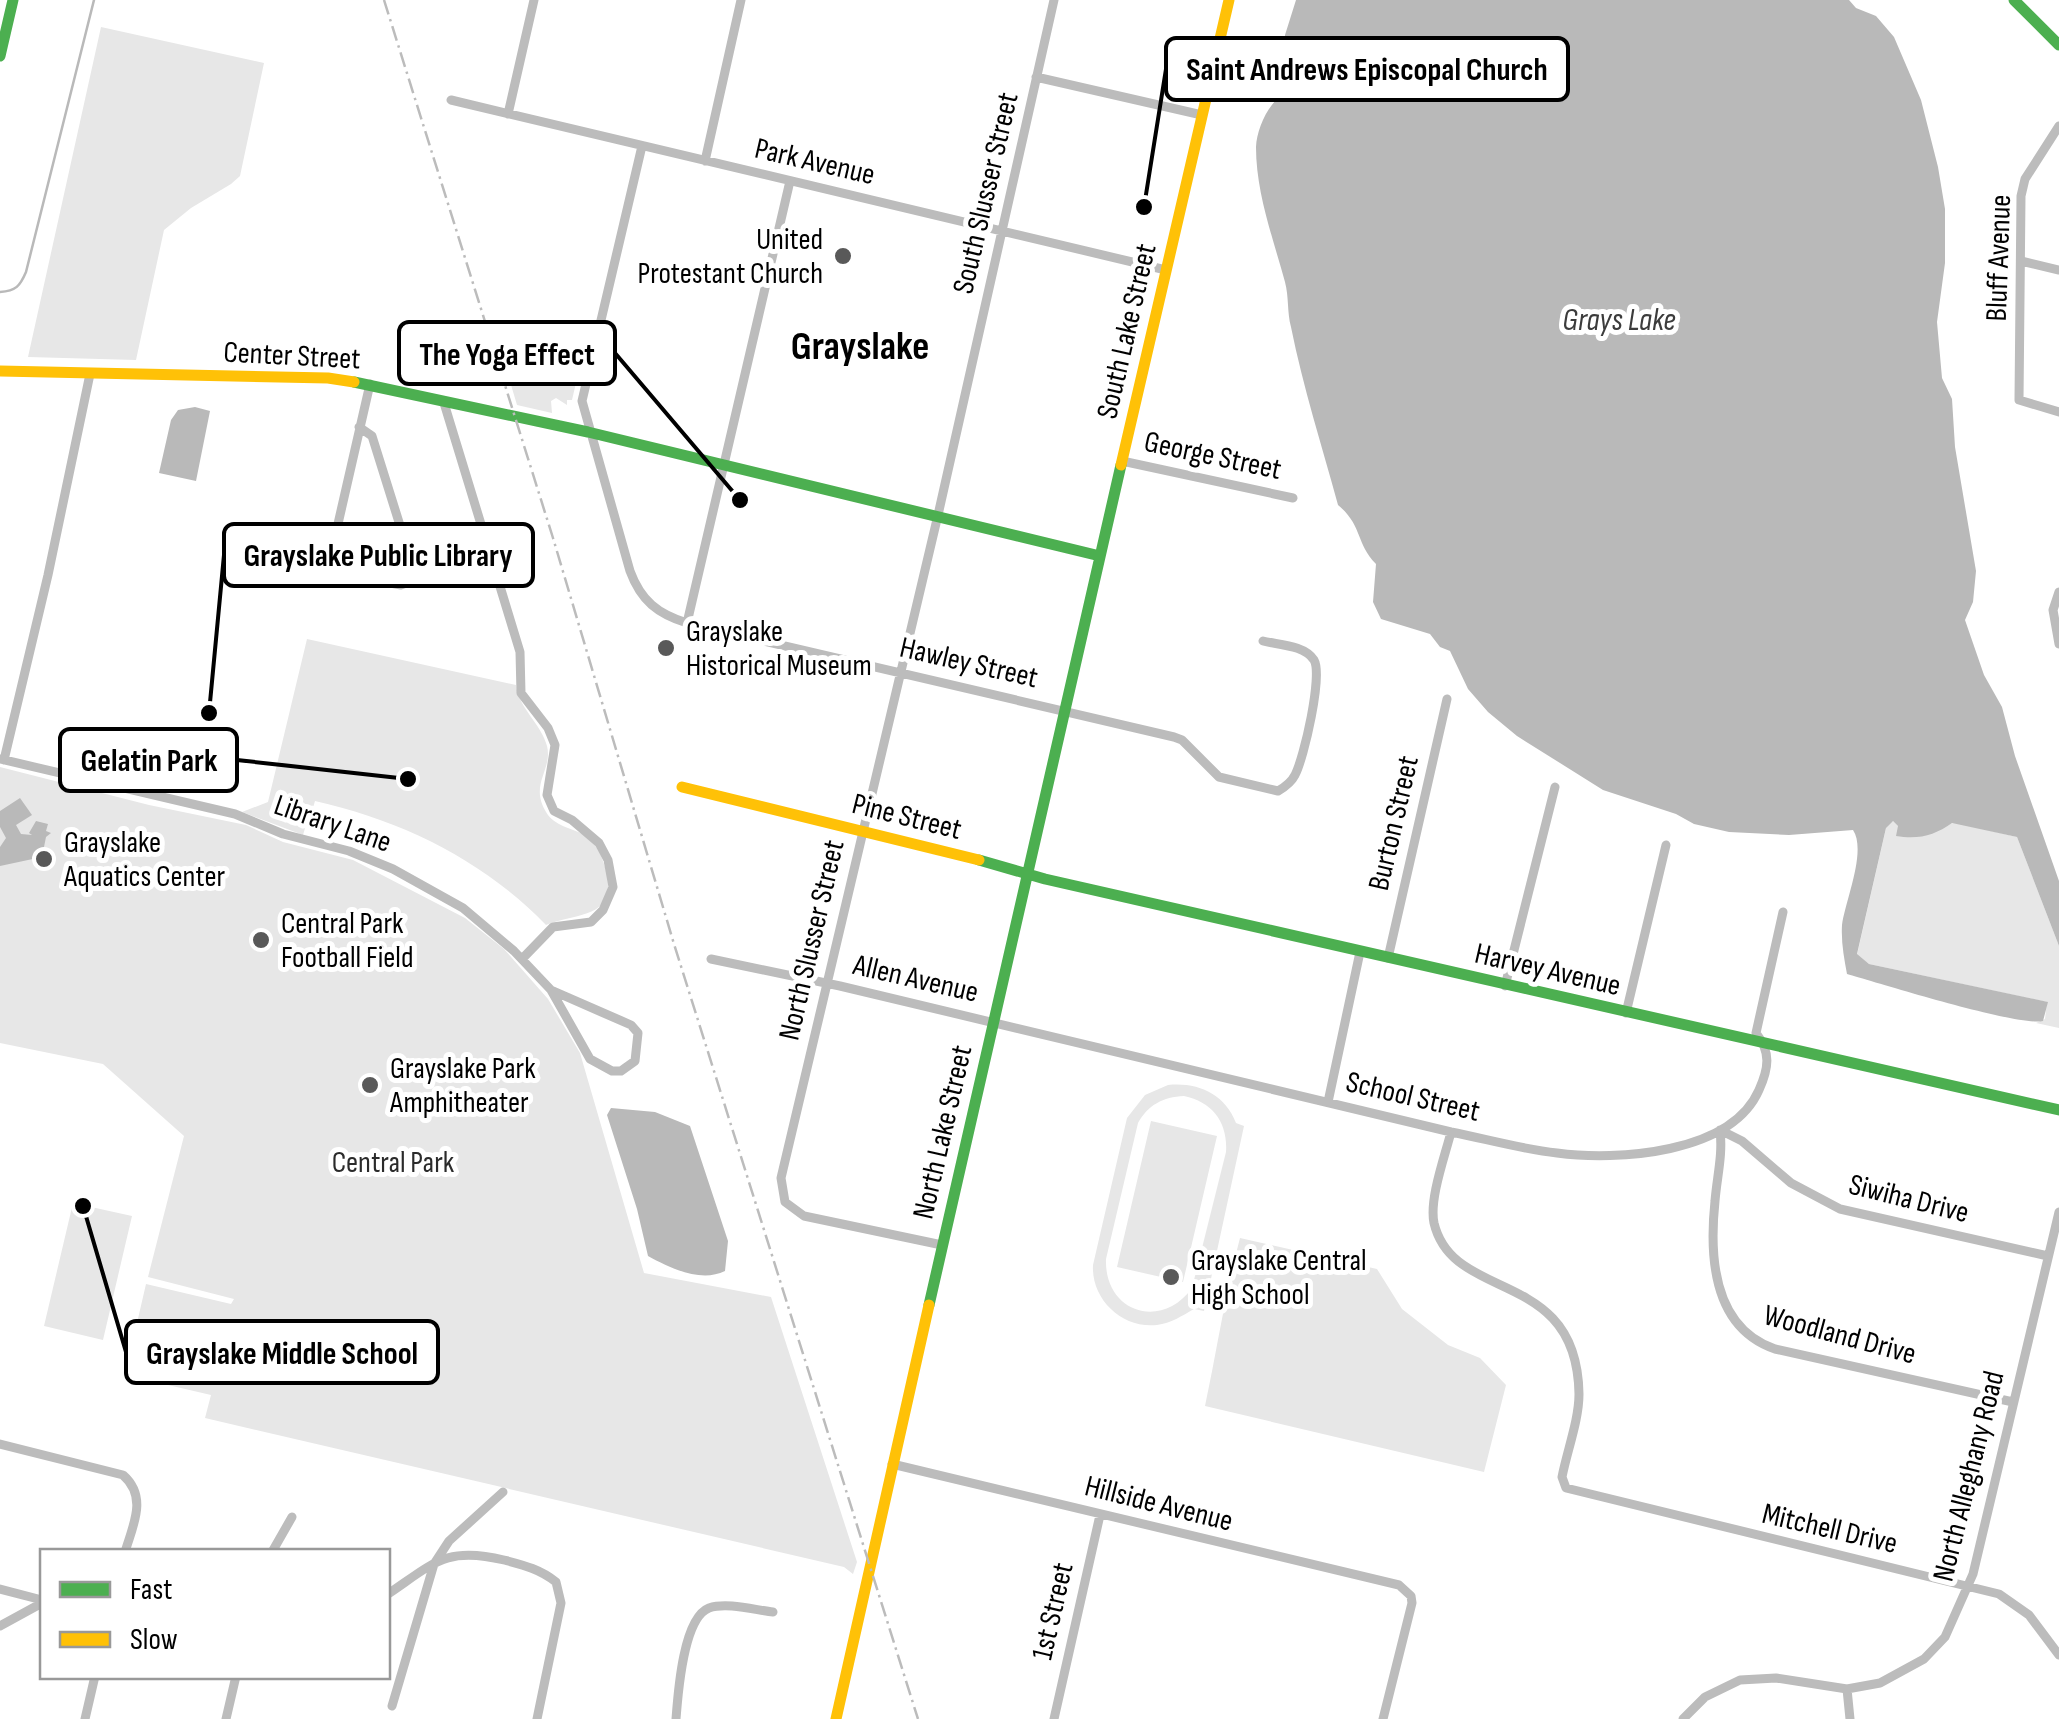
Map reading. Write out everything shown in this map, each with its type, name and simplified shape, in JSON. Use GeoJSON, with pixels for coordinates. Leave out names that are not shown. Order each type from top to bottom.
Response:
{"type":"FeatureCollection","features":[{"type":"Feature","properties":{"kind":"street"},"geometry":{"type":"LineString","coordinates":[[0,56],[13,0]]}},
{"type":"Feature","properties":{"kind":"street"},"geometry":{"type":"LineString","coordinates":[[508,114],[534,0]]}},
{"type":"Feature","properties":{"kind":"street"},"geometry":{"type":"LineString","coordinates":[[705,160],[741,0]]}},
{"type":"Feature","properties":{"kind":"street","name":"South Slusser Street"},"geometry":{"type":"LineString","coordinates":[[938,514],[1054,0]]}},
{"type":"Feature","properties":{"kind":"street","name":"South Lake Street"},"geometry":{"type":"LineString","coordinates":[[1100,556],[1228,0]]}},
{"type":"Feature","properties":{"kind":"street"},"geometry":{"type":"LineString","coordinates":[[2014,0],[2059,44]]}},
{"type":"Feature","properties":{"kind":"street"},"geometry":{"type":"LineString","coordinates":[[1036,77],[1202,115]]}},
{"type":"Feature","properties":{"kind":"street","name":"Park Avenue"},"geometry":{"type":"LineString","coordinates":[[451,100],[1166,270]]}},
{"type":"Feature","properties":{"kind":"street","name":"Bluff Avenue"},"geometry":{"type":"LineString","coordinates":[[2059,126],[2025,180],[2021,196],[2019,400],[2059,412]]}},
{"type":"Feature","properties":{"kind":"street","name":"Hawley Street"},"geometry":{"type":"LineString","coordinates":[[642,146],[582,401],[634,582],[656,610],[687,623],[1174,736],[1218,778],[1278,791],[1297,771],[1318,671],[1310,655],[1300,649],[1263,642]]}},
{"type":"Feature","properties":{"kind":"street"},"geometry":{"type":"LineString","coordinates":[[687,623],[790,181]]}},
{"type":"Feature","properties":{"kind":"street"},"geometry":{"type":"LineString","coordinates":[[2021,261],[2059,270]]}},
{"type":"Feature","properties":{"kind":"street","name":"Center Street"},"geometry":{"type":"LineString","coordinates":[[0,371],[314,377],[370,384],[938,514],[1100,556]]}},
{"type":"Feature","properties":{"kind":"street","name":"Library Lane"},"geometry":{"type":"LineString","coordinates":[[90,374],[48,575],[2,759],[235,814],[283,834],[359,855],[414,880],[463,908],[522,959],[551,990],[590,1060],[612,1071],[621,1071],[635,1060],[638,1033],[631,1025],[551,990]]}},
{"type":"Feature","properties":{"kind":"street"},"geometry":{"type":"LineString","coordinates":[[359,427],[372,436],[414,575],[409,583],[396,586],[347,575],[332,562],[332,550],[359,427],[370,384]]}},
{"type":"Feature","properties":{"kind":"street"},"geometry":{"type":"LineString","coordinates":[[444,403],[520,652],[522,693],[548,728],[555,745],[547,795],[554,811],[572,820],[599,843],[608,860],[613,887],[603,910],[591,922],[553,927],[522,959]]}},
{"type":"Feature","properties":{"kind":"street","name":"George Street"},"geometry":{"type":"LineString","coordinates":[[1122,461],[1293,498]]}},
{"type":"Feature","properties":{"kind":"street","name":"North Slusser Street"},"geometry":{"type":"LineString","coordinates":[[938,514],[781,1178],[785,1202],[804,1216],[942,1245]]}},
{"type":"Feature","properties":{"kind":"street","name":"North Lake Street"},"geometry":{"type":"LineString","coordinates":[[836,1719],[1100,556]]}},
{"type":"Feature","properties":{"kind":"street"},"geometry":{"type":"LineString","coordinates":[[2059,592],[2052,610],[2059,644]]}},
{"type":"Feature","properties":{"kind":"street","name":"Burton Street"},"geometry":{"type":"LineString","coordinates":[[1388,958],[1447,700]]}},
{"type":"Feature","properties":{"kind":"street","name":"Pine Street"},"geometry":{"type":"LineString","coordinates":[[682,787],[1027,872]]}},
{"type":"Feature","properties":{"kind":"street"},"geometry":{"type":"LineString","coordinates":[[1505,986],[1555,787]]}},
{"type":"Feature","properties":{"kind":"street"},"geometry":{"type":"LineString","coordinates":[[1626,1013],[1666,846]]}},
{"type":"Feature","properties":{"kind":"street","name":"Harvey Avenue"},"geometry":{"type":"LineString","coordinates":[[1027,872],[1505,986],[2059,1110]]}},
{"type":"Feature","properties":{"kind":"street","name":"School Street"},"geometry":{"type":"LineString","coordinates":[[992,1022],[1451,1132],[1541,1151],[1612,1156],[1672,1146],[1720,1130],[1748,1108],[1758,1091],[1768,1056],[1756,1034],[1783,912]]}},
{"type":"Feature","properties":{"kind":"street"},"geometry":{"type":"LineString","coordinates":[[1328,1102],[1360,952]]}},
{"type":"Feature","properties":{"kind":"street","name":"Allen Avenue"},"geometry":{"type":"LineString","coordinates":[[711,960],[992,1022]]}},
{"type":"Feature","properties":{"kind":"street","name":"Siwiha Drive"},"geometry":{"type":"LineString","coordinates":[[1720,1130],[1742,1141],[1790,1183],[1840,1209],[2048,1256]]}},
{"type":"Feature","properties":{"kind":"street","name":"Woodland Drive"},"geometry":{"type":"LineString","coordinates":[[1720,1130],[1723,1153],[1715,1198],[1715,1252],[1722,1298],[1730,1317],[1744,1333],[1775,1349],[2013,1402]]}},
{"type":"Feature","properties":{"kind":"street","name":"Mitchell Drive"},"geometry":{"type":"LineString","coordinates":[[1451,1132],[1433,1212],[1441,1242],[1464,1267],[1522,1293],[1537,1304],[1562,1332],[1573,1352],[1579,1398],[1562,1477],[1566,1488],[2012,1600],[2029,1614],[2059,1655]]}},
{"type":"Feature","properties":{"kind":"street","name":"North Alleghany Road"},"geometry":{"type":"LineString","coordinates":[[1847,1689],[1880,1684],[1924,1659],[1945,1637],[1968,1587],[2059,1212]]}},
{"type":"Feature","properties":{"kind":"street"},"geometry":{"type":"LineString","coordinates":[[0,1444],[124,1475],[138,1496],[126,1549]]}},
{"type":"Feature","properties":{"kind":"street","name":"Hillside Avenue"},"geometry":{"type":"LineString","coordinates":[[892,1464],[1399,1584],[1412,1603],[1383,1719]]}},
{"type":"Feature","properties":{"kind":"street"},"geometry":{"type":"LineString","coordinates":[[392,1706],[434,1564],[450,1541],[503,1492]]}},
{"type":"Feature","properties":{"kind":"street","name":"1st Street"},"geometry":{"type":"LineString","coordinates":[[1054,1719],[1100,1514]]}},
{"type":"Feature","properties":{"kind":"street"},"geometry":{"type":"LineString","coordinates":[[274,1549],[292,1517]]}},
{"type":"Feature","properties":{"kind":"street"},"geometry":{"type":"LineString","coordinates":[[390,1593],[434,1564],[461,1553],[526,1566],[556,1582],[561,1603],[537,1719]]}},
{"type":"Feature","properties":{"kind":"street"},"geometry":{"type":"LineString","coordinates":[[0,1590],[40,1600]]}},
{"type":"Feature","properties":{"kind":"street"},"geometry":{"type":"LineString","coordinates":[[0,1626],[40,1602]]}},
{"type":"Feature","properties":{"kind":"street"},"geometry":{"type":"LineString","coordinates":[[676,1719],[686,1648],[700,1613],[716,1606],[773,1612]]}},
{"type":"Feature","properties":{"kind":"street"},"geometry":{"type":"LineString","coordinates":[[1683,1719],[1705,1697],[1740,1680],[1776,1678],[1847,1689],[1850,1719]]}},
{"type":"Feature","properties":{"kind":"street"},"geometry":{"type":"LineString","coordinates":[[85,1719],[93,1679]]}},
{"type":"Feature","properties":{"kind":"street"},"geometry":{"type":"LineString","coordinates":[[226,1719],[235,1679]]}},
{"type":"Feature","properties":{"kind":"green space"},"geometry":{"type":"Polygon","coordinates":[[[101,27],[264,63],[240,176],[164,230],[136,360],[28,357],[101,27]]]}},
{"type":"Feature","properties":{"kind":"green space"},"geometry":{"type":"Polygon","coordinates":[[[501,351],[567,365],[570,355],[577,357],[575,365],[579,370],[572,400],[567,400],[567,405],[556,398],[551,401],[552,413],[517,405],[501,351]]]}},
{"type":"Feature","properties":{"kind":"green space"},"geometry":{"type":"Polygon","coordinates":[[[307,639],[516,685],[547,746],[541,802],[554,821],[584,835],[598,849],[608,884],[601,905],[546,925],[468,862],[379,820],[315,801],[312,811],[303,809],[299,823],[306,825],[303,835],[242,812],[268,802],[307,639]]]}},
{"type":"Feature","properties":{"kind":"green space","name":"Central Park"},"geometry":{"type":"Polygon","coordinates":[[[0,767],[246,825],[283,842],[353,860],[465,918],[504,949],[548,999],[580,1053],[644,1273],[771,1297],[857,1562],[853,1574],[844,1567],[205,1418],[211,1395],[125,1375],[146,1284],[231,1304],[234,1299],[148,1277],[184,1136],[103,1064],[0,1043],[0,767]]]}},
{"type":"Feature","properties":{"kind":"green space"},"geometry":{"type":"Polygon","coordinates":[[[1893,821],[1898,826],[1957,823],[2017,837],[2059,946],[2059,1028],[2036,1023],[2045,1019],[2047,1002],[1869,964],[1857,955],[1887,824],[1893,821]]]}},
{"type":"Feature","properties":{"kind":"green space"},"geometry":{"type":"Polygon","coordinates":[[[1168,1085],[1200,1088],[1218,1097],[1236,1123],[1244,1126],[1204,1311],[1194,1309],[1157,1325],[1132,1322],[1111,1309],[1097,1289],[1093,1265],[1127,1118],[1145,1095],[1168,1085]],[[1184,1096],[1163,1100],[1146,1111],[1138,1123],[1106,1259],[1114,1292],[1137,1310],[1165,1309],[1192,1288],[1226,1152],[1217,1115],[1184,1096]]]}},
{"type":"Feature","properties":{"kind":"green space"},"geometry":{"type":"Polygon","coordinates":[[[1151,1121],[1217,1136],[1183,1282],[1117,1267],[1151,1121]]]}},
{"type":"Feature","properties":{"kind":"green space"},"geometry":{"type":"Polygon","coordinates":[[[73,1203],[132,1216],[103,1340],[44,1326],[73,1203]]]}},
{"type":"Feature","properties":{"kind":"green space"},"geometry":{"type":"Polygon","coordinates":[[[1240,1238],[1377,1269],[1402,1309],[1448,1345],[1480,1358],[1506,1385],[1484,1472],[1205,1406],[1240,1238]]]}},
{"type":"Feature","properties":{"kind":"water","name":"Grays Lake"},"geometry":{"type":"Polygon","coordinates":[[[1296,0],[1849,0],[1856,8],[1876,16],[1894,37],[1921,100],[1945,209],[1945,263],[1937,322],[1942,378],[1952,399],[1955,447],[1976,571],[1973,602],[1965,620],[1984,675],[2002,707],[2059,881],[2059,946],[2017,837],[1952,823],[1926,836],[1896,836],[1898,826],[1893,821],[1886,828],[1857,954],[1869,964],[2048,1002],[2043,1021],[1979,1011],[1847,974],[1842,925],[1858,850],[1853,830],[1789,835],[1729,832],[1694,824],[1676,814],[1603,790],[1517,736],[1488,712],[1468,689],[1450,651],[1440,647],[1430,634],[1381,619],[1373,602],[1376,564],[1352,520],[1338,505],[1313,416],[1259,181],[1256,147],[1260,129],[1274,102],[1296,88],[1298,82],[1297,67],[1284,49],[1296,0]]]}},
{"type":"Feature","properties":{"kind":"water"},"geometry":{"type":"Polygon","coordinates":[[[195,407],[210,411],[196,481],[159,473],[171,420],[178,410],[195,407]]]}},
{"type":"Feature","properties":{"kind":"water"},"geometry":{"type":"Polygon","coordinates":[[[20,798],[32,815],[16,825],[21,834],[32,835],[29,833],[36,821],[48,824],[46,831],[51,833],[46,837],[42,857],[0,866],[0,847],[6,838],[0,827],[0,811],[20,798]]]}},
{"type":"Feature","properties":{"kind":"water"},"geometry":{"type":"Polygon","coordinates":[[[611,1108],[655,1112],[690,1126],[728,1241],[725,1271],[696,1275],[648,1256],[607,1115],[611,1108]]]}},
{"type":"Feature","properties":{"kind":"waterway"},"geometry":{"type":"LineString","coordinates":[[0,292],[17,287],[26,272],[94,0]]}},
{"type":"Feature","properties":{"kind":"railway"},"geometry":{"type":"LineString","coordinates":[[384,0],[553,538],[674,944],[918,1719]]}},
{"type":"Feature","properties":{"kind":"traffic: fast"},"geometry":{"type":"LineString","coordinates":[[0,56],[13,0]]}},
{"type":"Feature","properties":{"kind":"traffic: fast"},"geometry":{"type":"LineString","coordinates":[[2014,0],[2059,45]]}},
{"type":"Feature","properties":{"kind":"traffic: fast"},"geometry":{"type":"LineString","coordinates":[[354,382],[588,432],[1100,556]]}},
{"type":"Feature","properties":{"kind":"traffic: fast"},"geometry":{"type":"LineString","coordinates":[[929,1305],[1121,465]]}},
{"type":"Feature","properties":{"kind":"traffic: fast"},"geometry":{"type":"LineString","coordinates":[[979,860],[1045,879],[2059,1110]]}},
{"type":"Feature","properties":{"kind":"traffic: slow"},"geometry":{"type":"LineString","coordinates":[[1121,465],[1229,0]]}},
{"type":"Feature","properties":{"kind":"traffic: slow"},"geometry":{"type":"LineString","coordinates":[[0,371],[328,378],[354,382]]}},
{"type":"Feature","properties":{"kind":"traffic: slow"},"geometry":{"type":"LineString","coordinates":[[682,787],[979,860]]}},
{"type":"Feature","properties":{"kind":"traffic: slow"},"geometry":{"type":"LineString","coordinates":[[836,1719],[929,1305]]}},
{"type":"Feature","properties":{"kind":"place","name":"Saint Andrews Episcopal Church"},"geometry":{"type":"Point","coordinates":[1144,207]}},
{"type":"Feature","properties":{"kind":"place","name":"United Protestant Church"},"geometry":{"type":"Point","coordinates":[843,256]}},
{"type":"Feature","properties":{"kind":"place","name":"The Yoga Effect"},"geometry":{"type":"Point","coordinates":[740,500]}},
{"type":"Feature","properties":{"kind":"place","name":"Grayslake Historical Museum"},"geometry":{"type":"Point","coordinates":[666,648]}},
{"type":"Feature","properties":{"kind":"place","name":"Grayslake Public Library"},"geometry":{"type":"Point","coordinates":[209,713]}},
{"type":"Feature","properties":{"kind":"place","name":"Gelatin Park"},"geometry":{"type":"Point","coordinates":[408,779]}},
{"type":"Feature","properties":{"kind":"place","name":"Grayslake Aquatics Center"},"geometry":{"type":"Point","coordinates":[44,859]}},
{"type":"Feature","properties":{"kind":"place","name":"Central Park Football Field"},"geometry":{"type":"Point","coordinates":[261,940]}},
{"type":"Feature","properties":{"kind":"place","name":"Grayslake Park Amphitheater"},"geometry":{"type":"Point","coordinates":[370,1085]}},
{"type":"Feature","properties":{"kind":"place","name":"Grayslake Middle School"},"geometry":{"type":"Point","coordinates":[83,1206]}},
{"type":"Feature","properties":{"kind":"place","name":"Grayslake Central High School"},"geometry":{"type":"Point","coordinates":[1171,1277]}},
{"type":"Feature","properties":{"kind":"district","name":"Grayslake"},"geometry":{"type":"Point","coordinates":[860,345]}}]}
